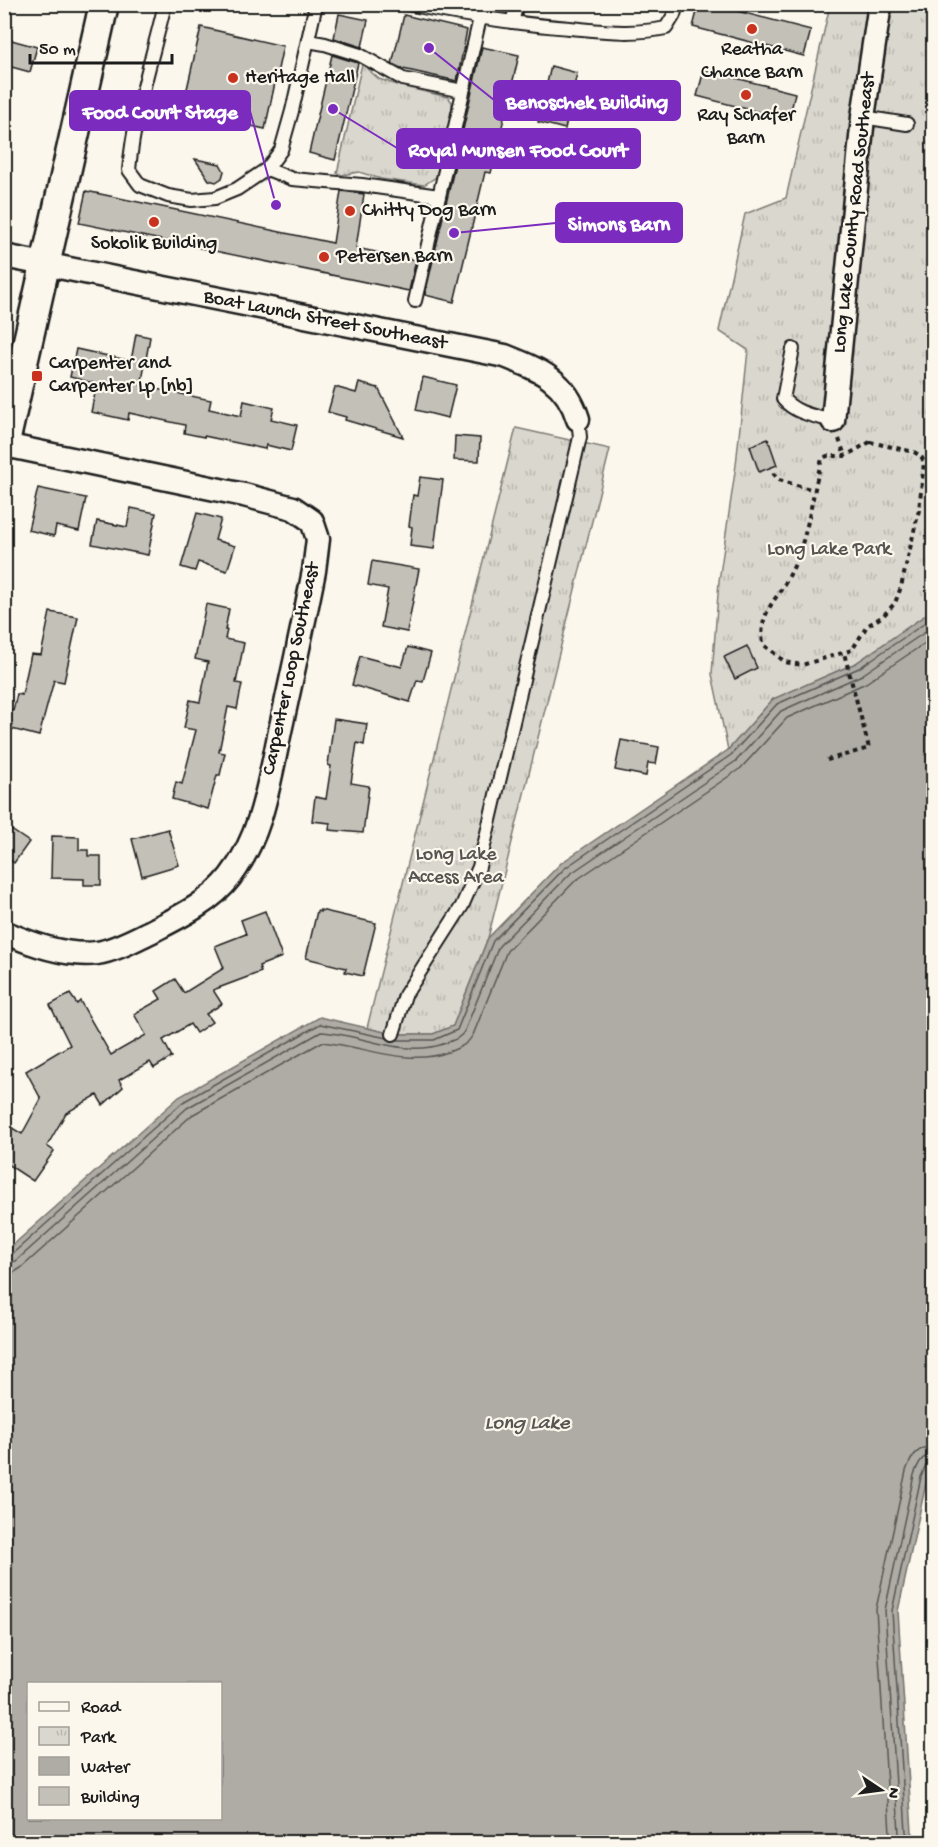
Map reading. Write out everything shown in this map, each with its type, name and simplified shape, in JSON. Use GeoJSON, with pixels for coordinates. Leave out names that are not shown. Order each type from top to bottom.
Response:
{"type":"FeatureCollection","features":[{"type":"Feature","properties":{"kind":"street"},"geometry":{"type":"LineString","coordinates":[[5,446],[104,4]]}},
{"type":"Feature","properties":{"kind":"street","name":"Long Lake County Road Southeast"},"geometry":{"type":"LineString","coordinates":[[833,421],[863,117],[880,4]]}},
{"type":"Feature","properties":{"kind":"street","name":"Boat Launch Street Southeast"},"geometry":{"type":"LineString","coordinates":[[4,256],[505,356],[539,370],[563,390],[574,405],[578,419]]}},
{"type":"Feature","properties":{"kind":"street","name":"Carpenter Loop Southeast"},"geometry":{"type":"LineString","coordinates":[[4,932],[45,948],[96,953],[110,950],[182,915],[205,900],[229,879],[242,861],[257,828],[315,571],[318,539],[312,522],[293,508],[244,495],[5,446]]}},
{"type":"Feature","properties":{"kind":"lane"},"geometry":{"type":"LineString","coordinates":[[165,4],[137,121],[129,170],[140,185],[168,196],[192,200],[215,198],[237,189],[267,169],[280,150],[292,111],[316,4]]}},
{"type":"Feature","properties":{"kind":"lane"},"geometry":{"type":"LineString","coordinates":[[407,4],[480,18],[616,33],[666,28],[674,15],[677,4]]}},
{"type":"Feature","properties":{"kind":"lane"},"geometry":{"type":"LineString","coordinates":[[512,22],[518,4]]}},
{"type":"Feature","properties":{"kind":"lane"},"geometry":{"type":"LineString","coordinates":[[415,301],[480,18]]}},
{"type":"Feature","properties":{"kind":"lane"},"geometry":{"type":"LineString","coordinates":[[308,41],[360,55],[403,79],[463,91]]}},
{"type":"Feature","properties":{"kind":"lane"},"geometry":{"type":"LineString","coordinates":[[863,117],[907,124]]}},
{"type":"Feature","properties":{"kind":"lane"},"geometry":{"type":"LineString","coordinates":[[267,169],[292,178],[362,184],[439,196]]}},
{"type":"Feature","properties":{"kind":"lane"},"geometry":{"type":"LineString","coordinates":[[793,349],[783,399],[799,412],[833,421]]}},
{"type":"Feature","properties":{"kind":"lane"},"geometry":{"type":"LineString","coordinates":[[393,1034],[405,994],[462,906],[479,867],[580,437],[578,419]]}},
{"type":"Feature","properties":{"kind":"path"},"geometry":{"type":"LineString","coordinates":[[870,442],[914,453],[921,456],[924,462],[919,510],[901,587],[895,603],[883,616],[867,626],[852,650],[802,665],[785,662],[763,644],[761,631],[764,616],[796,561],[814,490],[822,459],[826,456],[845,456],[870,442]]}},
{"type":"Feature","properties":{"kind":"path"},"geometry":{"type":"LineString","coordinates":[[773,473],[779,480],[814,490]]}},
{"type":"Feature","properties":{"kind":"path"},"geometry":{"type":"LineString","coordinates":[[827,760],[869,748],[844,653]]}},
{"type":"Feature","properties":{"kind":"green space","name":"Long Lake Park"},"geometry":{"type":"Polygon","coordinates":[[[830,5],[933,5],[933,610],[856,663],[773,699],[728,750],[712,674],[719,581],[736,465],[748,350],[719,331],[745,214],[786,198],[830,5]]]}},
{"type":"Feature","properties":{"kind":"green space"},"geometry":{"type":"Polygon","coordinates":[[[362,64],[379,79],[448,97],[452,102],[436,177],[424,185],[381,179],[359,172],[342,175],[337,173],[362,64]]]}},
{"type":"Feature","properties":{"kind":"green space","name":"Long Lake Access Area"},"geometry":{"type":"Polygon","coordinates":[[[516,428],[610,449],[488,938],[453,1026],[433,1034],[393,1034],[367,1028],[516,428]]]}},
{"type":"Feature","properties":{"kind":"water","name":"Long Lake"},"geometry":{"type":"Polygon","coordinates":[[[933,610],[934,1461],[927,1479],[898,1611],[912,1832],[920,1842],[5,1842],[4,1253],[179,1097],[320,1017],[393,1034],[433,1034],[453,1026],[488,938],[561,863],[728,750],[773,699],[856,663],[933,610]]]}},
{"type":"Feature","properties":{"kind":"building","name":"Reatha Chance Barn"},"geometry":{"type":"Polygon","coordinates":[[[699,4],[710,4],[811,30],[804,56],[693,27],[699,4]]]}},
{"type":"Feature","properties":{"kind":"building"},"geometry":{"type":"Polygon","coordinates":[[[339,14],[368,20],[362,47],[334,38],[339,14]]]}},
{"type":"Feature","properties":{"kind":"building"},"geometry":{"type":"Polygon","coordinates":[[[404,15],[467,30],[457,81],[403,69],[392,64],[404,15]]]}},
{"type":"Feature","properties":{"kind":"building","name":"Heritage Hall"},"geometry":{"type":"Polygon","coordinates":[[[201,27],[283,46],[265,129],[182,111],[201,27]]]}},
{"type":"Feature","properties":{"kind":"building"},"geometry":{"type":"Polygon","coordinates":[[[4,38],[37,47],[30,72],[4,65],[4,38]]]}},
{"type":"Feature","properties":{"kind":"building"},"geometry":{"type":"Polygon","coordinates":[[[482,47],[519,55],[491,173],[485,172],[454,302],[425,295],[482,47]]]}},
{"type":"Feature","properties":{"kind":"building"},"geometry":{"type":"Polygon","coordinates":[[[332,55],[358,63],[335,160],[309,153],[332,55]]]}},
{"type":"Feature","properties":{"kind":"building"},"geometry":{"type":"Polygon","coordinates":[[[551,66],[577,73],[565,129],[538,122],[551,66]]]}},
{"type":"Feature","properties":{"kind":"building","name":"Ray Schafer Barn"},"geometry":{"type":"Polygon","coordinates":[[[704,70],[795,93],[789,120],[697,96],[704,70]]]}},
{"type":"Feature","properties":{"kind":"building"},"geometry":{"type":"Polygon","coordinates":[[[195,159],[220,164],[224,171],[222,178],[216,182],[209,180],[195,159]]]}},
{"type":"Feature","properties":{"kind":"building"},"geometry":{"type":"Polygon","coordinates":[[[86,191],[333,243],[341,191],[364,194],[356,248],[416,260],[409,291],[79,223],[86,191]]]}},
{"type":"Feature","properties":{"kind":"building"},"geometry":{"type":"Polygon","coordinates":[[[136,334],[150,337],[141,386],[211,400],[209,409],[241,416],[244,401],[274,408],[271,419],[297,425],[291,451],[266,445],[265,449],[184,433],[185,425],[129,413],[128,420],[91,412],[97,384],[70,377],[76,349],[131,361],[136,334]]]}},
{"type":"Feature","properties":{"kind":"building"},"geometry":{"type":"Polygon","coordinates":[[[423,377],[456,385],[448,418],[416,410],[423,377]]]}},
{"type":"Feature","properties":{"kind":"building"},"geometry":{"type":"Polygon","coordinates":[[[359,383],[378,388],[403,437],[345,420],[346,417],[328,412],[335,387],[356,393],[359,383]]]}},
{"type":"Feature","properties":{"kind":"building"},"geometry":{"type":"Polygon","coordinates":[[[455,436],[480,438],[479,461],[454,460],[455,436]]]}},
{"type":"Feature","properties":{"kind":"building"},"geometry":{"type":"Polygon","coordinates":[[[768,439],[777,465],[759,472],[750,446],[768,439]]]}},
{"type":"Feature","properties":{"kind":"building"},"geometry":{"type":"Polygon","coordinates":[[[420,477],[443,480],[434,549],[410,546],[412,527],[409,526],[413,495],[417,496],[420,477]]]}},
{"type":"Feature","properties":{"kind":"building"},"geometry":{"type":"Polygon","coordinates":[[[38,488],[86,498],[79,531],[56,526],[54,536],[28,530],[38,488]]]}},
{"type":"Feature","properties":{"kind":"building"},"geometry":{"type":"Polygon","coordinates":[[[131,508],[156,513],[148,555],[92,544],[97,521],[127,527],[131,508]]]}},
{"type":"Feature","properties":{"kind":"building"},"geometry":{"type":"Polygon","coordinates":[[[197,513],[221,519],[215,540],[235,546],[227,571],[198,562],[195,571],[181,567],[197,513]]]}},
{"type":"Feature","properties":{"kind":"building"},"geometry":{"type":"Polygon","coordinates":[[[372,561],[419,569],[407,632],[381,627],[388,589],[368,585],[372,561]]]}},
{"type":"Feature","properties":{"kind":"building"},"geometry":{"type":"Polygon","coordinates":[[[206,604],[229,609],[225,639],[244,643],[236,683],[242,684],[237,709],[228,707],[219,752],[225,753],[208,809],[172,799],[176,782],[182,784],[196,730],[184,728],[190,700],[200,702],[208,662],[195,659],[206,604]]]}},
{"type":"Feature","properties":{"kind":"building"},"geometry":{"type":"Polygon","coordinates":[[[50,612],[78,617],[64,682],[54,680],[39,736],[4,727],[4,709],[13,711],[17,694],[22,695],[31,654],[41,655],[50,612]]]}},
{"type":"Feature","properties":{"kind":"building"},"geometry":{"type":"Polygon","coordinates":[[[747,646],[757,668],[735,679],[724,657],[747,646]]]}},
{"type":"Feature","properties":{"kind":"building"},"geometry":{"type":"Polygon","coordinates":[[[408,647],[431,653],[423,681],[417,680],[410,702],[352,685],[360,656],[402,667],[408,647]]]}},
{"type":"Feature","properties":{"kind":"building"},"geometry":{"type":"Polygon","coordinates":[[[334,719],[367,724],[364,745],[357,743],[351,783],[369,786],[363,833],[329,830],[330,823],[312,821],[315,797],[326,799],[334,719]]]}},
{"type":"Feature","properties":{"kind":"building"},"geometry":{"type":"Polygon","coordinates":[[[621,740],[659,747],[656,764],[648,763],[646,776],[615,770],[621,740]]]}},
{"type":"Feature","properties":{"kind":"building"},"geometry":{"type":"Polygon","coordinates":[[[4,825],[29,842],[14,863],[4,856],[4,825]]]}},
{"type":"Feature","properties":{"kind":"building"},"geometry":{"type":"Polygon","coordinates":[[[168,829],[179,865],[142,876],[132,839],[168,829]]]}},
{"type":"Feature","properties":{"kind":"building"},"geometry":{"type":"Polygon","coordinates":[[[52,836],[79,837],[79,850],[88,850],[88,856],[101,856],[101,885],[84,885],[84,879],[51,878],[52,836]]]}},
{"type":"Feature","properties":{"kind":"building"},"geometry":{"type":"Polygon","coordinates":[[[320,910],[376,923],[363,976],[345,972],[346,968],[306,958],[317,911],[320,912],[320,910]]]}},
{"type":"Feature","properties":{"kind":"building"},"geometry":{"type":"Polygon","coordinates":[[[265,911],[282,957],[259,966],[261,972],[213,990],[222,1004],[206,1014],[212,1022],[196,1033],[190,1024],[163,1040],[172,1057],[154,1068],[150,1062],[119,1080],[123,1087],[103,1105],[97,1095],[66,1113],[47,1146],[54,1151],[33,1181],[4,1162],[4,1123],[22,1134],[41,1099],[26,1071],[70,1045],[50,1005],[70,994],[77,1004],[80,1001],[111,1055],[146,1035],[134,1014],[161,999],[156,991],[175,979],[184,993],[224,968],[215,946],[246,934],[241,920],[265,911]]]}},
{"type":"Feature","properties":{"kind":"place","name":"Reatha Chance Barn"},"geometry":{"type":"Point","coordinates":[752,29]}},
{"type":"Feature","properties":{"kind":"place","name":"Benoschek Building"},"geometry":{"type":"Point","coordinates":[429,48]}},
{"type":"Feature","properties":{"kind":"place","name":"Heritage Hall"},"geometry":{"type":"Point","coordinates":[233,78]}},
{"type":"Feature","properties":{"kind":"place","name":"Ray Schafer Barn"},"geometry":{"type":"Point","coordinates":[746,95]}},
{"type":"Feature","properties":{"kind":"place","name":"Royal Munsen Food Court"},"geometry":{"type":"Point","coordinates":[333,109]}},
{"type":"Feature","properties":{"kind":"place","name":"Food Court Stage"},"geometry":{"type":"Point","coordinates":[276,205]}},
{"type":"Feature","properties":{"kind":"place","name":"Chitty Dog Barn"},"geometry":{"type":"Point","coordinates":[350,211]}},
{"type":"Feature","properties":{"kind":"place","name":"Sokolik Building"},"geometry":{"type":"Point","coordinates":[154,222]}},
{"type":"Feature","properties":{"kind":"place","name":"Simons Barn"},"geometry":{"type":"Point","coordinates":[454,233]}},
{"type":"Feature","properties":{"kind":"place","name":"Petersen Barn"},"geometry":{"type":"Point","coordinates":[324,257]}},
{"type":"Feature","properties":{"kind":"place","name":"Carpenter and Carpenter Lp [nb]"},"geometry":{"type":"Point","coordinates":[37,376]}}]}
